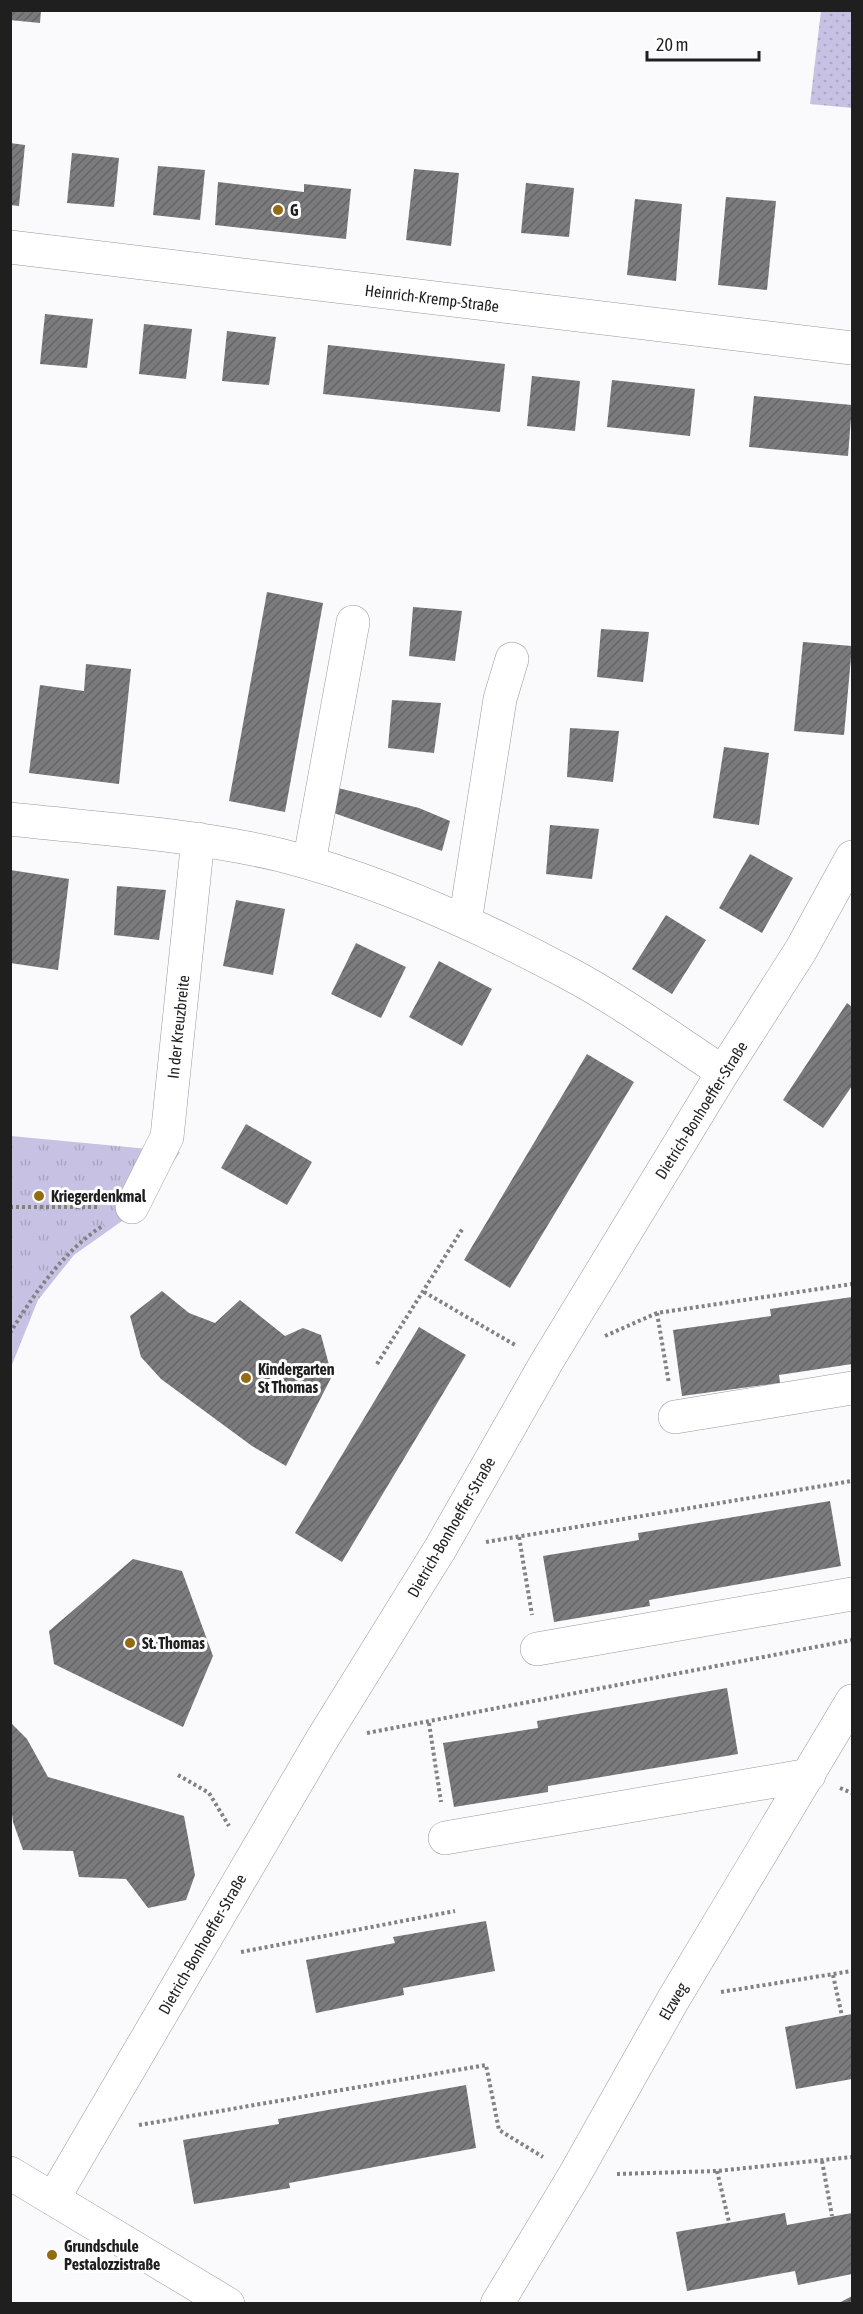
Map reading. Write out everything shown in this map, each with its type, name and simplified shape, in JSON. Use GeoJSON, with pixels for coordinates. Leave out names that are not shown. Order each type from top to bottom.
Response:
{"type":"FeatureCollection","features":[{"type":"Feature","properties":{"kind":"street","name":"Heinrich-Kremp-Straße"},"geometry":{"type":"LineString","coordinates":[[11,248],[852,348]]}},
{"type":"Feature","properties":{"kind":"street"},"geometry":{"type":"LineString","coordinates":[[309,863],[353,622]]}},
{"type":"Feature","properties":{"kind":"street"},"geometry":{"type":"LineString","coordinates":[[465,922],[500,699],[512,659]]}},
{"type":"Feature","properties":{"kind":"street"},"geometry":{"type":"LineString","coordinates":[[10,819],[198,839],[309,863],[355,878],[465,922],[567,972],[723,1072]]}},
{"type":"Feature","properties":{"kind":"street","name":"In der Kreuzbreite"},"geometry":{"type":"LineString","coordinates":[[132,1207],[167,1137],[198,839]]}},
{"type":"Feature","properties":{"kind":"street","name":"Dietrich-Bonhoeffer-Straße"},"geometry":{"type":"LineString","coordinates":[[53,2199],[321,1741],[440,1549],[546,1363],[723,1072],[801,950],[852,857]]}},
{"type":"Feature","properties":{"kind":"street"},"geometry":{"type":"LineString","coordinates":[[675,1417],[852,1388]]}},
{"type":"Feature","properties":{"kind":"street"},"geometry":{"type":"LineString","coordinates":[[537,1649],[852,1594]]}},
{"type":"Feature","properties":{"kind":"street","name":"Elzweg"},"geometry":{"type":"LineString","coordinates":[[497,2304],[574,2176],[673,2000],[852,1701]]}},
{"type":"Feature","properties":{"kind":"street"},"geometry":{"type":"LineString","coordinates":[[446,1838],[809,1775]]}},
{"type":"Feature","properties":{"kind":"street"},"geometry":{"type":"LineString","coordinates":[[10,2173],[228,2304]]}},
{"type":"Feature","properties":{"kind":"path"},"geometry":{"type":"LineString","coordinates":[[10,1206],[132,1207]]}},
{"type":"Feature","properties":{"kind":"path"},"geometry":{"type":"LineString","coordinates":[[10,1333],[31,1298],[87,1235],[132,1207]]}},
{"type":"Feature","properties":{"kind":"path"},"geometry":{"type":"LineString","coordinates":[[377,1364],[463,1228]]}},
{"type":"Feature","properties":{"kind":"path"},"geometry":{"type":"LineString","coordinates":[[596,1340],[657,1313],[852,1284]]}},
{"type":"Feature","properties":{"kind":"path"},"geometry":{"type":"LineString","coordinates":[[424,1292],[546,1363]]}},
{"type":"Feature","properties":{"kind":"path"},"geometry":{"type":"LineString","coordinates":[[657,1313],[665,1361]]}},
{"type":"Feature","properties":{"kind":"path"},"geometry":{"type":"LineString","coordinates":[[440,1549],[852,1481]]}},
{"type":"Feature","properties":{"kind":"path"},"geometry":{"type":"LineString","coordinates":[[519,1536],[530,1601]]}},
{"type":"Feature","properties":{"kind":"path"},"geometry":{"type":"LineString","coordinates":[[321,1741],[429,1723],[852,1640]]}},
{"type":"Feature","properties":{"kind":"path"},"geometry":{"type":"LineString","coordinates":[[429,1723],[438,1784]]}},
{"type":"Feature","properties":{"kind":"path"},"geometry":{"type":"LineString","coordinates":[[178,1776],[209,1793],[251,1862]]}},
{"type":"Feature","properties":{"kind":"path"},"geometry":{"type":"LineString","coordinates":[[192,1961],[455,1911]]}},
{"type":"Feature","properties":{"kind":"path"},"geometry":{"type":"LineString","coordinates":[[673,2000],[852,1971]]}},
{"type":"Feature","properties":{"kind":"path"},"geometry":{"type":"LineString","coordinates":[[833,1975],[842,2016]]}},
{"type":"Feature","properties":{"kind":"path"},"geometry":{"type":"LineString","coordinates":[[92,2133],[486,2065],[499,2130],[574,2176],[717,2171],[852,2157]]}},
{"type":"Feature","properties":{"kind":"path"},"geometry":{"type":"LineString","coordinates":[[822,2161],[832,2216]]}},
{"type":"Feature","properties":{"kind":"path"},"geometry":{"type":"LineString","coordinates":[[717,2171],[729,2222]]}},
{"type":"Feature","properties":{"kind":"green space"},"geometry":{"type":"Polygon","coordinates":[[[821,11],[852,11],[852,108],[810,104],[821,11]]]}},
{"type":"Feature","properties":{"kind":"green space"},"geometry":{"type":"Polygon","coordinates":[[[11,1136],[180,1152],[146,1204],[74,1255],[38,1300],[11,1367],[11,1136]]]}},
{"type":"Feature","properties":{"kind":"building"},"geometry":{"type":"Polygon","coordinates":[[[10,10],[41,10],[40,23],[10,20],[10,10]]]}},
{"type":"Feature","properties":{"kind":"building"},"geometry":{"type":"Polygon","coordinates":[[[10,143],[25,145],[19,206],[10,205],[10,143]]]}},
{"type":"Feature","properties":{"kind":"building"},"geometry":{"type":"Polygon","coordinates":[[[72,153],[119,158],[114,207],[67,203],[72,153]]]}},
{"type":"Feature","properties":{"kind":"building"},"geometry":{"type":"Polygon","coordinates":[[[158,166],[205,170],[200,220],[153,215],[158,166]]]}},
{"type":"Feature","properties":{"kind":"building"},"geometry":{"type":"Polygon","coordinates":[[[414,169],[459,173],[451,246],[406,240],[414,169]]]}},
{"type":"Feature","properties":{"kind":"building"},"geometry":{"type":"Polygon","coordinates":[[[218,182],[304,192],[304,184],[351,189],[346,239],[215,225],[218,182]]]}},
{"type":"Feature","properties":{"kind":"building"},"geometry":{"type":"Polygon","coordinates":[[[526,183],[574,188],[569,237],[521,233],[526,183]]]}},
{"type":"Feature","properties":{"kind":"building"},"geometry":{"type":"Polygon","coordinates":[[[726,197],[776,201],[767,290],[718,285],[726,197]]]}},
{"type":"Feature","properties":{"kind":"building"},"geometry":{"type":"Polygon","coordinates":[[[635,199],[682,204],[676,281],[627,275],[635,199]]]}},
{"type":"Feature","properties":{"kind":"building"},"geometry":{"type":"Polygon","coordinates":[[[45,314],[93,319],[87,368],[40,364],[45,314]]]}},
{"type":"Feature","properties":{"kind":"building"},"geometry":{"type":"Polygon","coordinates":[[[144,324],[192,329],[186,379],[139,374],[144,324]]]}},
{"type":"Feature","properties":{"kind":"building"},"geometry":{"type":"Polygon","coordinates":[[[227,331],[276,337],[269,385],[222,381],[227,331]]]}},
{"type":"Feature","properties":{"kind":"building"},"geometry":{"type":"Polygon","coordinates":[[[328,345],[505,364],[500,412],[323,394],[328,345]]]}},
{"type":"Feature","properties":{"kind":"building"},"geometry":{"type":"Polygon","coordinates":[[[532,376],[580,381],[575,431],[527,426],[532,376]]]}},
{"type":"Feature","properties":{"kind":"building"},"geometry":{"type":"Polygon","coordinates":[[[612,380],[695,389],[690,436],[607,427],[612,380]]]}},
{"type":"Feature","properties":{"kind":"building"},"geometry":{"type":"Polygon","coordinates":[[[754,396],[852,405],[848,456],[749,447],[754,396]]]}},
{"type":"Feature","properties":{"kind":"building"},"geometry":{"type":"Polygon","coordinates":[[[267,592],[323,603],[285,812],[229,801],[267,592]]]}},
{"type":"Feature","properties":{"kind":"building"},"geometry":{"type":"Polygon","coordinates":[[[413,607],[462,611],[455,661],[409,656],[413,607]]]}},
{"type":"Feature","properties":{"kind":"building"},"geometry":{"type":"Polygon","coordinates":[[[601,629],[649,632],[643,682],[597,677],[601,629]]]}},
{"type":"Feature","properties":{"kind":"building"},"geometry":{"type":"Polygon","coordinates":[[[803,642],[852,646],[844,735],[794,731],[803,642]]]}},
{"type":"Feature","properties":{"kind":"building"},"geometry":{"type":"Polygon","coordinates":[[[86,664],[131,669],[119,784],[29,773],[40,685],[84,691],[86,664]]]}},
{"type":"Feature","properties":{"kind":"building"},"geometry":{"type":"Polygon","coordinates":[[[392,700],[441,703],[434,753],[388,748],[392,700]]]}},
{"type":"Feature","properties":{"kind":"building"},"geometry":{"type":"Polygon","coordinates":[[[570,728],[619,731],[613,782],[567,777],[570,728]]]}},
{"type":"Feature","properties":{"kind":"building"},"geometry":{"type":"Polygon","coordinates":[[[724,747],[769,753],[759,825],[713,818],[724,747]]]}},
{"type":"Feature","properties":{"kind":"building"},"geometry":{"type":"Polygon","coordinates":[[[338,788],[419,808],[450,821],[442,851],[331,812],[338,788]]]}},
{"type":"Feature","properties":{"kind":"building"},"geometry":{"type":"Polygon","coordinates":[[[550,825],[599,829],[592,879],[546,874],[550,825]]]}},
{"type":"Feature","properties":{"kind":"building"},"geometry":{"type":"Polygon","coordinates":[[[750,854],[793,878],[762,933],[719,908],[750,854]]]}},
{"type":"Feature","properties":{"kind":"building"},"geometry":{"type":"Polygon","coordinates":[[[10,870],[69,879],[58,970],[10,963],[10,870]]]}},
{"type":"Feature","properties":{"kind":"building"},"geometry":{"type":"Polygon","coordinates":[[[117,886],[166,890],[159,940],[114,935],[117,886]]]}},
{"type":"Feature","properties":{"kind":"building"},"geometry":{"type":"Polygon","coordinates":[[[236,900],[285,909],[273,975],[223,966],[236,900]]]}},
{"type":"Feature","properties":{"kind":"building"},"geometry":{"type":"Polygon","coordinates":[[[666,915],[706,940],[672,994],[632,969],[666,915]]]}},
{"type":"Feature","properties":{"kind":"building"},"geometry":{"type":"Polygon","coordinates":[[[356,943],[406,967],[381,1018],[331,994],[356,943]]]}},
{"type":"Feature","properties":{"kind":"building"},"geometry":{"type":"Polygon","coordinates":[[[439,961],[492,989],[462,1046],[409,1017],[439,961]]]}},
{"type":"Feature","properties":{"kind":"building"},"geometry":{"type":"Polygon","coordinates":[[[847,1003],[852,1007],[852,1086],[823,1128],[783,1100],[847,1003]]]}},
{"type":"Feature","properties":{"kind":"building"},"geometry":{"type":"Polygon","coordinates":[[[587,1054],[634,1082],[510,1288],[464,1260],[587,1054]]]}},
{"type":"Feature","properties":{"kind":"building"},"geometry":{"type":"Polygon","coordinates":[[[246,1124],[312,1162],[287,1205],[221,1168],[246,1124]]]}},
{"type":"Feature","properties":{"kind":"building","name":"Kindergarten St Thomas"},"geometry":{"type":"Polygon","coordinates":[[[162,1291],[189,1313],[215,1323],[240,1300],[285,1336],[303,1328],[321,1335],[332,1376],[286,1466],[252,1446],[161,1379],[141,1357],[130,1316],[162,1291]]]}},
{"type":"Feature","properties":{"kind":"building"},"geometry":{"type":"Polygon","coordinates":[[[852,1297],[852,1364],[779,1375],[780,1383],[682,1396],[673,1330],[771,1316],[770,1309],[852,1297]]]}},
{"type":"Feature","properties":{"kind":"building"},"geometry":{"type":"Polygon","coordinates":[[[419,1327],[466,1355],[342,1562],[295,1533],[419,1327]]]}},
{"type":"Feature","properties":{"kind":"building"},"geometry":{"type":"Polygon","coordinates":[[[830,1501],[841,1566],[649,1600],[650,1606],[554,1622],[543,1556],[639,1540],[638,1533],[830,1501]]]}},
{"type":"Feature","properties":{"kind":"building","name":"St. Thomas"},"geometry":{"type":"Polygon","coordinates":[[[133,1559],[182,1571],[213,1656],[183,1727],[54,1664],[49,1631],[133,1559]]]}},
{"type":"Feature","properties":{"kind":"building"},"geometry":{"type":"Polygon","coordinates":[[[727,1688],[738,1754],[548,1786],[548,1792],[454,1807],[443,1743],[538,1728],[537,1721],[727,1688]]]}},
{"type":"Feature","properties":{"kind":"building"},"geometry":{"type":"Polygon","coordinates":[[[10,1722],[27,1739],[48,1777],[184,1816],[195,1875],[186,1900],[148,1908],[126,1879],[79,1877],[73,1851],[23,1850],[13,1822],[10,1797],[10,1722]]]}},
{"type":"Feature","properties":{"kind":"building"},"geometry":{"type":"Polygon","coordinates":[[[486,1921],[495,1971],[403,1988],[404,1995],[316,2013],[306,1960],[395,1943],[393,1937],[486,1921]]]}},
{"type":"Feature","properties":{"kind":"building"},"geometry":{"type":"Polygon","coordinates":[[[852,2014],[852,2079],[796,2089],[785,2027],[852,2014]]]}},
{"type":"Feature","properties":{"kind":"building"},"geometry":{"type":"Polygon","coordinates":[[[466,2085],[476,2148],[289,2183],[290,2188],[194,2204],[183,2140],[279,2124],[278,2119],[466,2085]]]}},
{"type":"Feature","properties":{"kind":"building"},"geometry":{"type":"Polygon","coordinates":[[[785,2213],[787,2225],[852,2213],[852,2274],[798,2285],[795,2271],[687,2291],[676,2232],[785,2213]]]}},
{"type":"Feature","properties":{"kind":"building"},"geometry":{"type":"Polygon","coordinates":[[[852,2296],[852,2304],[837,2304],[852,2296]]]}},
{"type":"Feature","properties":{"kind":"place","name":"G"},"geometry":{"type":"Point","coordinates":[278,210]}},
{"type":"Feature","properties":{"kind":"place","name":"Kriegerdenkmal"},"geometry":{"type":"Point","coordinates":[39,1196]}},
{"type":"Feature","properties":{"kind":"place","name":"Kindergarten St Thomas"},"geometry":{"type":"Point","coordinates":[246,1378]}},
{"type":"Feature","properties":{"kind":"place","name":"St. Thomas"},"geometry":{"type":"Point","coordinates":[130,1643]}},
{"type":"Feature","properties":{"kind":"place","name":"Grundschule Pestalozzistraße"},"geometry":{"type":"Point","coordinates":[52,2255]}}]}
